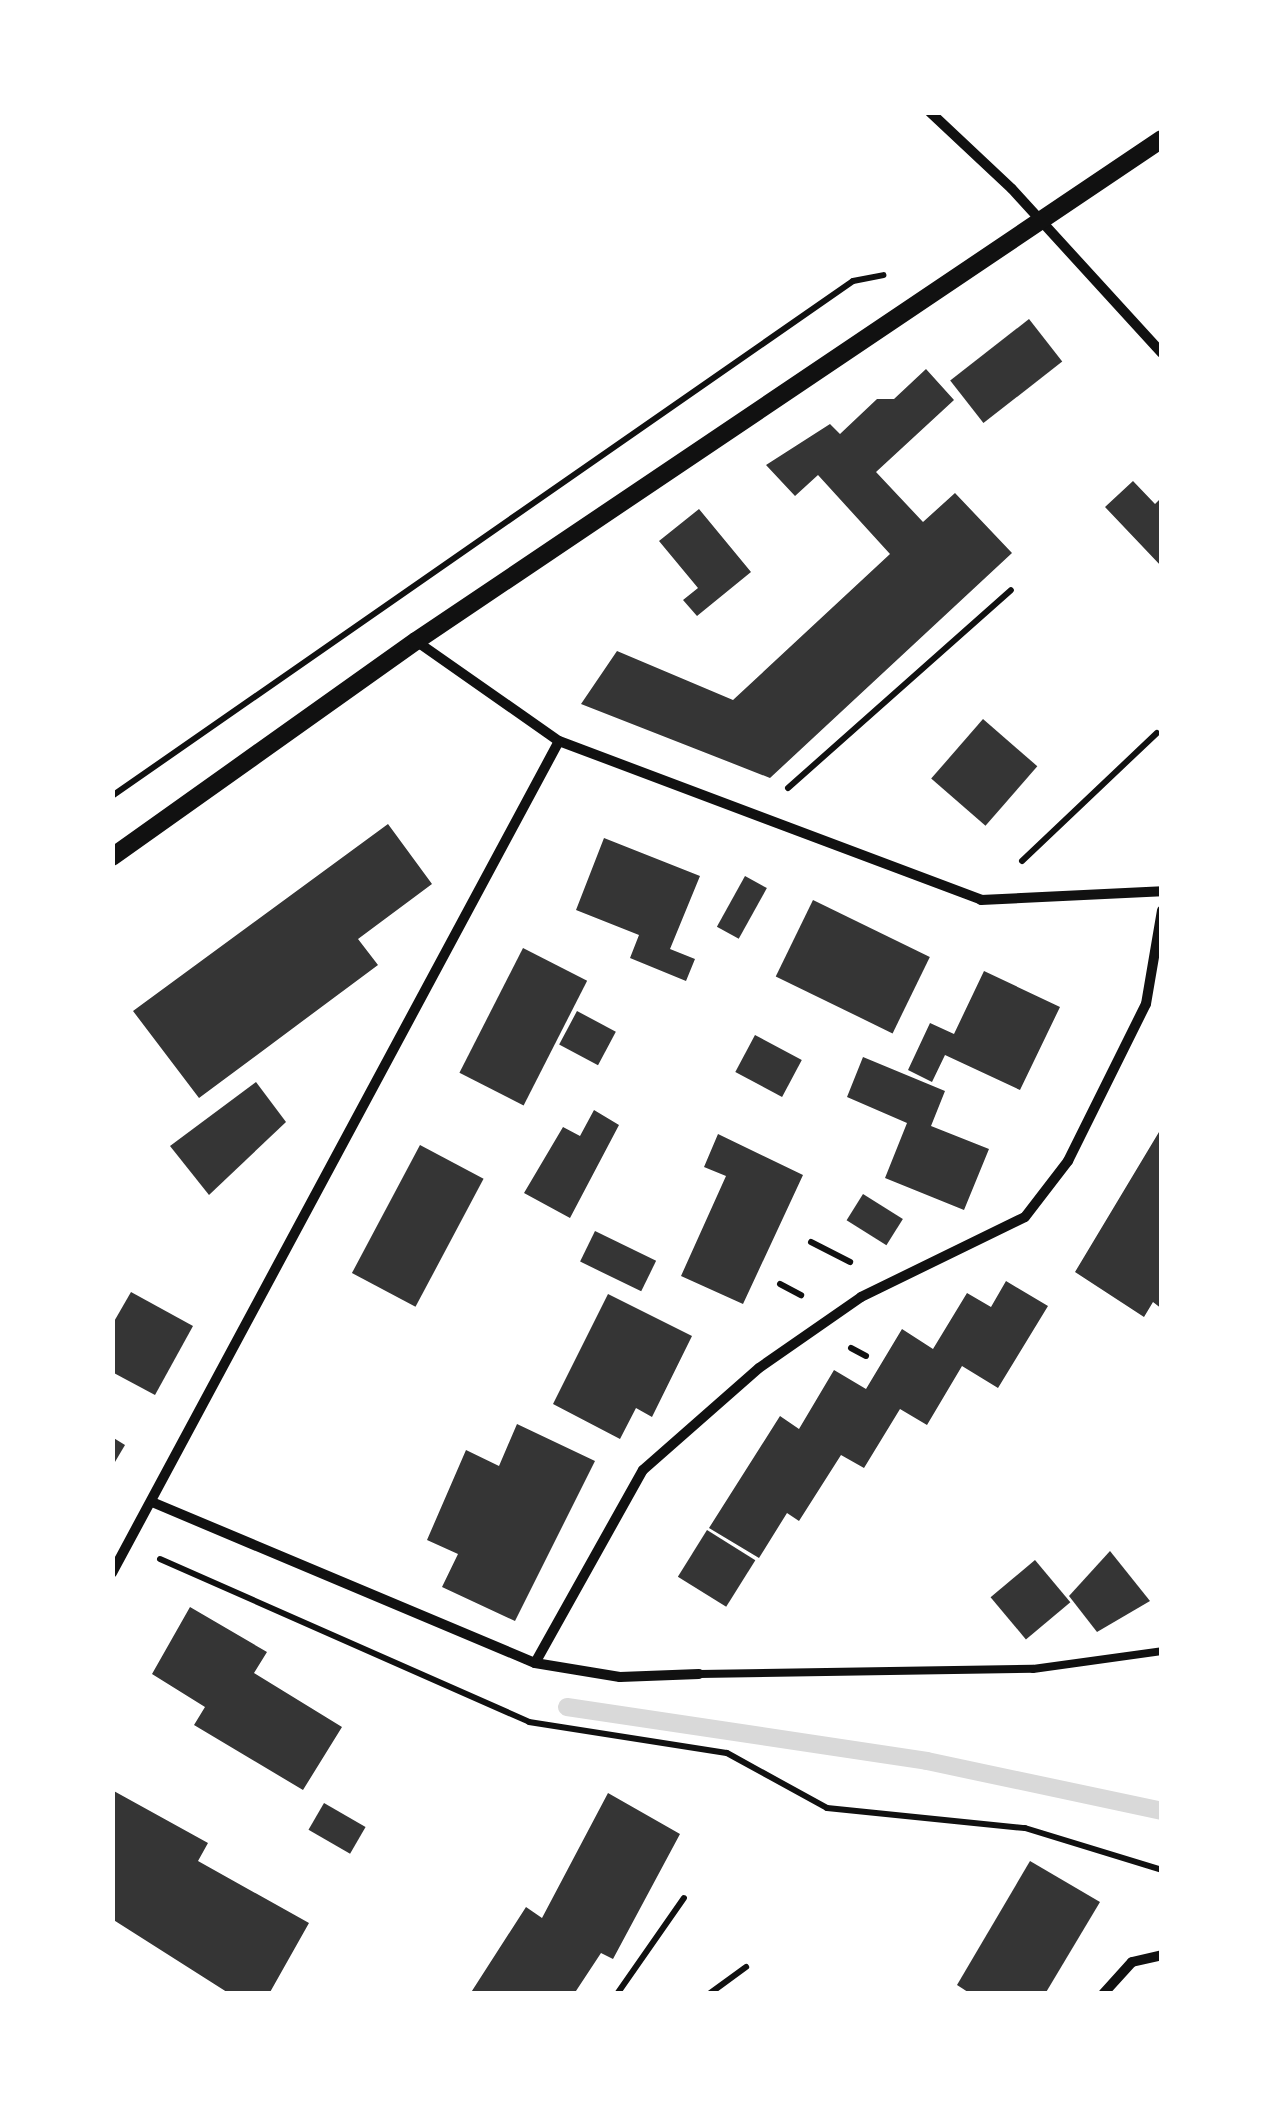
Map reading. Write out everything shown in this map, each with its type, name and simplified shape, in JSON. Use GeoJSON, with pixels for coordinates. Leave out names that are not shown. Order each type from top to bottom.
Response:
{"type":"FeatureCollection","features":[{"type":"Feature","properties":{"kind":"street"},"geometry":{"type":"LineString","coordinates":[[930,112],[1043,222],[1162,353]]}},
{"type":"Feature","properties":{"kind":"street"},"geometry":{"type":"LineString","coordinates":[[112,857],[416,641],[1162,139]]}},
{"type":"Feature","properties":{"kind":"street"},"geometry":{"type":"LineString","coordinates":[[416,641],[559,741],[981,900],[1162,891]]}},
{"type":"Feature","properties":{"kind":"street"},"geometry":{"type":"LineString","coordinates":[[112,1573],[559,741]]}},
{"type":"Feature","properties":{"kind":"street"},"geometry":{"type":"LineString","coordinates":[[535,1663],[643,1470],[759,1368],[862,1297],[1025,1217],[1068,1161],[1146,1004],[1162,910]]}},
{"type":"Feature","properties":{"kind":"street"},"geometry":{"type":"LineString","coordinates":[[152,1502],[535,1663],[620,1677],[699,1674]]}},
{"type":"Feature","properties":{"kind":"street"},"geometry":{"type":"LineString","coordinates":[[1102,1994],[1132,1962],[1162,1955]]}},
{"type":"Feature","properties":{"kind":"lane"},"geometry":{"type":"LineString","coordinates":[[699,1674],[1033,1669],[1162,1651]]}},
{"type":"Feature","properties":{"kind":"path"},"geometry":{"type":"LineString","coordinates":[[112,796],[853,282],[896,266]]}},
{"type":"Feature","properties":{"kind":"path"},"geometry":{"type":"LineString","coordinates":[[757,815],[1011,590]]}},
{"type":"Feature","properties":{"kind":"path"},"geometry":{"type":"LineString","coordinates":[[981,900],[1157,733]]}},
{"type":"Feature","properties":{"kind":"path"},"geometry":{"type":"LineString","coordinates":[[128,1546],[529,1722],[727,1753],[827,1808],[1025,1828],[1162,1870]]}},
{"type":"Feature","properties":{"kind":"path"},"geometry":{"type":"LineString","coordinates":[[617,1994],[684,1898]]}},
{"type":"Feature","properties":{"kind":"path"},"geometry":{"type":"LineString","coordinates":[[708,1994],[746,1967]]}},
{"type":"Feature","properties":{"kind":"building"},"geometry":{"type":"Polygon","coordinates":[[[1029,319],[1062,362],[983,423],[950,381],[1029,319]]]}},
{"type":"Feature","properties":{"kind":"building"},"geometry":{"type":"Polygon","coordinates":[[[926,369],[954,400],[876,472],[923,522],[955,493],[1012,553],[770,778],[581,704],[617,651],[733,700],[890,554],[818,475],[795,496],[766,465],[830,424],[840,434],[877,399],[894,399],[926,369]]]}},
{"type":"Feature","properties":{"kind":"building"},"geometry":{"type":"Polygon","coordinates":[[[1133,481],[1155,504],[1162,497],[1162,567],[1105,507],[1133,481]]]}},
{"type":"Feature","properties":{"kind":"building"},"geometry":{"type":"Polygon","coordinates":[[[699,509],[751,572],[697,616],[683,600],[698,588],[659,541],[699,509]]]}},
{"type":"Feature","properties":{"kind":"building"},"geometry":{"type":"Polygon","coordinates":[[[983,719],[1037,766],[986,826],[931,779],[983,719]]]}},
{"type":"Feature","properties":{"kind":"building"},"geometry":{"type":"Polygon","coordinates":[[[388,824],[432,884],[358,939],[378,965],[199,1098],[133,1011],[388,824]]]}},
{"type":"Feature","properties":{"kind":"building"},"geometry":{"type":"Polygon","coordinates":[[[604,838],[700,876],[670,949],[695,959],[686,981],[630,958],[639,935],[576,910],[604,838]]]}},
{"type":"Feature","properties":{"kind":"building"},"geometry":{"type":"Polygon","coordinates":[[[745,876],[767,888],[739,939],[717,927],[745,876]]]}},
{"type":"Feature","properties":{"kind":"building"},"geometry":{"type":"Polygon","coordinates":[[[813,900],[930,957],[893,1033],[776,976],[813,900]]]}},
{"type":"Feature","properties":{"kind":"building"},"geometry":{"type":"Polygon","coordinates":[[[523,948],[587,981],[524,1105],[459,1073],[523,948]]]}},
{"type":"Feature","properties":{"kind":"building"},"geometry":{"type":"Polygon","coordinates":[[[984,971],[1060,1007],[1020,1090],[945,1055],[932,1082],[908,1070],[930,1023],[954,1034],[984,971]]]}},
{"type":"Feature","properties":{"kind":"building"},"geometry":{"type":"Polygon","coordinates":[[[577,1011],[616,1032],[598,1065],[559,1045],[577,1011]]]}},
{"type":"Feature","properties":{"kind":"building"},"geometry":{"type":"Polygon","coordinates":[[[755,1035],[802,1060],[782,1097],[735,1072],[755,1035]]]}},
{"type":"Feature","properties":{"kind":"building"},"geometry":{"type":"Polygon","coordinates":[[[863,1057],[945,1091],[931,1126],[989,1149],[964,1210],[885,1178],[907,1123],[847,1097],[863,1057]]]}},
{"type":"Feature","properties":{"kind":"building"},"geometry":{"type":"Polygon","coordinates":[[[256,1082],[286,1122],[209,1195],[170,1146],[256,1082]]]}},
{"type":"Feature","properties":{"kind":"building"},"geometry":{"type":"Polygon","coordinates":[[[594,1110],[619,1125],[570,1218],[524,1193],[563,1127],[580,1136],[594,1110]]]}},
{"type":"Feature","properties":{"kind":"building"},"geometry":{"type":"Polygon","coordinates":[[[1162,1127],[1162,1309],[1153,1302],[1144,1317],[1075,1272],[1162,1127]]]}},
{"type":"Feature","properties":{"kind":"building"},"geometry":{"type":"Polygon","coordinates":[[[718,1134],[803,1175],[743,1304],[681,1276],[726,1176],[704,1167],[718,1134]]]}},
{"type":"Feature","properties":{"kind":"building"},"geometry":{"type":"Polygon","coordinates":[[[420,1145],[484,1179],[415,1307],[352,1273],[420,1145]]]}},
{"type":"Feature","properties":{"kind":"building"},"geometry":{"type":"Polygon","coordinates":[[[863,1194],[903,1219],[886,1245],[847,1220],[863,1194]]]}},
{"type":"Feature","properties":{"kind":"building"},"geometry":{"type":"Polygon","coordinates":[[[595,1231],[656,1261],[641,1291],[580,1262],[595,1231]]]}},
{"type":"Feature","properties":{"kind":"building"},"geometry":{"type":"Polygon","coordinates":[[[1006,1281],[1048,1306],[998,1388],[962,1366],[927,1425],[900,1409],[864,1468],[841,1455],[799,1521],[787,1513],[759,1558],[709,1528],[780,1416],[799,1429],[834,1370],[866,1389],[902,1329],[933,1349],[967,1293],[991,1307],[1006,1281]]]}},
{"type":"Feature","properties":{"kind":"building"},"geometry":{"type":"Polygon","coordinates":[[[131,1292],[193,1326],[155,1395],[112,1372],[112,1325],[131,1292]]]}},
{"type":"Feature","properties":{"kind":"building"},"geometry":{"type":"Polygon","coordinates":[[[608,1294],[692,1336],[652,1417],[636,1408],[620,1439],[553,1404],[608,1294]]]}},
{"type":"Feature","properties":{"kind":"building"},"geometry":{"type":"Polygon","coordinates":[[[517,1424],[595,1461],[515,1621],[442,1587],[458,1554],[427,1540],[466,1450],[499,1466],[517,1424]]]}},
{"type":"Feature","properties":{"kind":"building"},"geometry":{"type":"Polygon","coordinates":[[[112,1437],[125,1445],[112,1467],[112,1437]]]}},
{"type":"Feature","properties":{"kind":"building"},"geometry":{"type":"Polygon","coordinates":[[[707,1530],[755,1560],[726,1607],[678,1577],[707,1530]]]}},
{"type":"Feature","properties":{"kind":"building"},"geometry":{"type":"Polygon","coordinates":[[[1110,1551],[1150,1601],[1097,1632],[1069,1596],[1110,1551]]]}},
{"type":"Feature","properties":{"kind":"building"},"geometry":{"type":"Polygon","coordinates":[[[1035,1560],[1070,1602],[1026,1639],[991,1597],[1035,1560]]]}},
{"type":"Feature","properties":{"kind":"building"},"geometry":{"type":"Polygon","coordinates":[[[190,1607],[267,1652],[254,1673],[342,1727],[303,1790],[194,1725],[205,1707],[152,1674],[190,1607]]]}},
{"type":"Feature","properties":{"kind":"building"},"geometry":{"type":"Polygon","coordinates":[[[112,1790],[208,1843],[198,1861],[309,1923],[269,1994],[230,1994],[112,1919],[112,1790]]]}},
{"type":"Feature","properties":{"kind":"building"},"geometry":{"type":"Polygon","coordinates":[[[608,1793],[680,1834],[613,1959],[601,1953],[574,1994],[470,1994],[526,1907],[542,1918],[608,1793]]]}},
{"type":"Feature","properties":{"kind":"building"},"geometry":{"type":"Polygon","coordinates":[[[324,1803],[366,1827],[350,1854],[308,1830],[324,1803]]]}},
{"type":"Feature","properties":{"kind":"building"},"geometry":{"type":"Polygon","coordinates":[[[1030,1861],[1100,1902],[1045,1994],[971,1994],[957,1985],[1030,1861]]]}},
{"type":"Feature","properties":{"kind":"waterway"},"geometry":{"type":"LineString","coordinates":[[567,1707],[927,1761],[1162,1811]]}}]}
